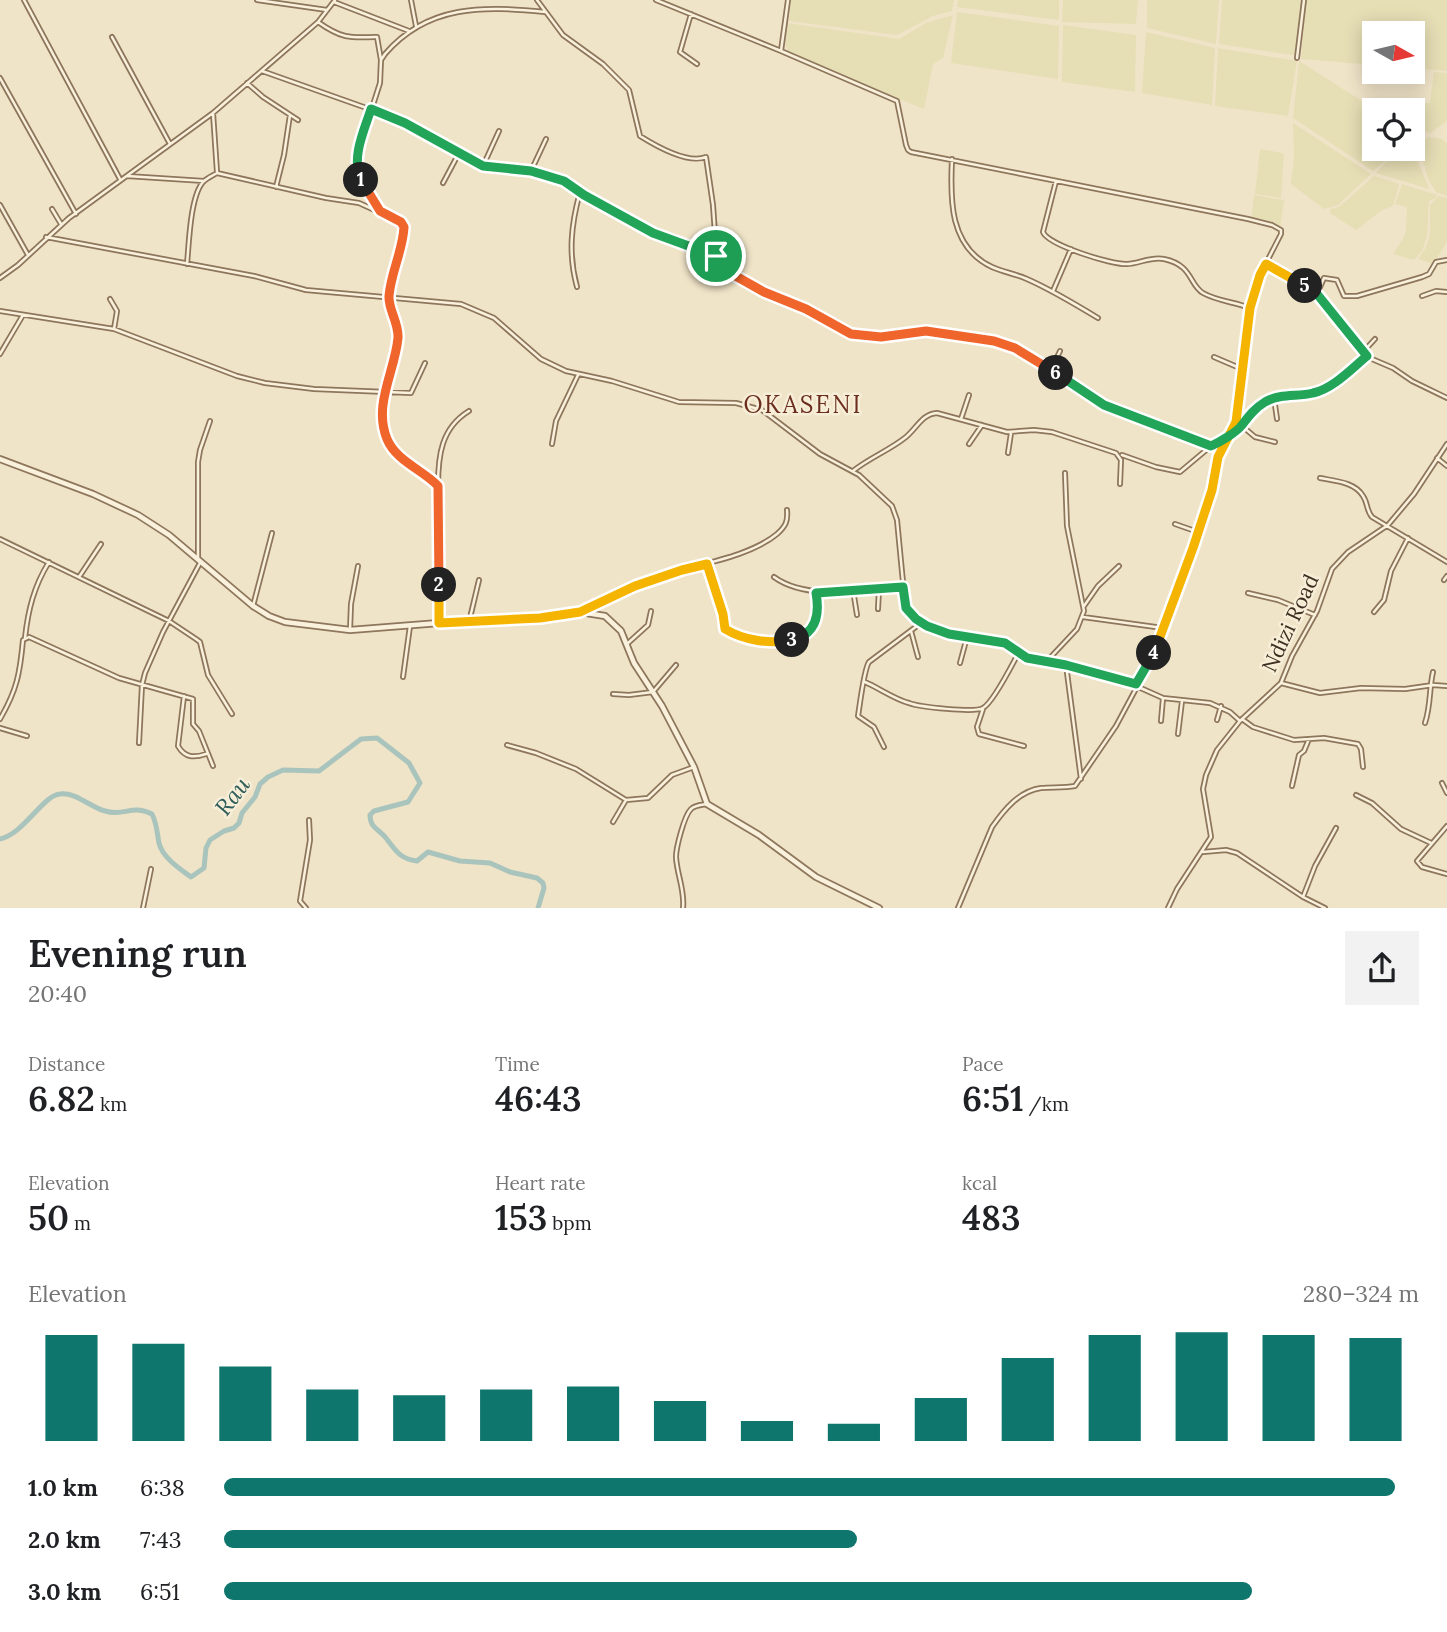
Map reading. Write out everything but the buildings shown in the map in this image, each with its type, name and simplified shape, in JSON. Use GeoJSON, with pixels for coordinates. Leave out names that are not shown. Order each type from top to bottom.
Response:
{"type":"FeatureCollection","features":[{"type":"Feature","properties":{"kind":"street"},"geometry":{"type":"LineString","coordinates":[[24,0],[120,179]]}},
{"type":"Feature","properties":{"kind":"street"},"geometry":{"type":"LineString","coordinates":[[257,0],[328,10]]}},
{"type":"Feature","properties":{"kind":"street"},"geometry":{"type":"LineString","coordinates":[[411,0],[416,26]]}},
{"type":"Feature","properties":{"kind":"street"},"geometry":{"type":"LineString","coordinates":[[537,0],[563,35],[603,64],[629,90],[640,136],[688,158],[706,157],[718,265],[764,292],[806,309],[851,334],[881,337],[926,331],[994,341],[1015,348],[1104,405],[1211,446]]}},
{"type":"Feature","properties":{"kind":"street"},"geometry":{"type":"LineString","coordinates":[[656,0],[897,101],[908,150],[1272,225],[1280,229],[1281,233],[1260,275],[1250,308],[1239,411],[1218,457],[1212,490],[1160,641],[1116,726],[1081,779],[1072,787],[1031,790],[1008,806],[992,827],[958,908]]}},
{"type":"Feature","properties":{"kind":"street"},"geometry":{"type":"LineString","coordinates":[[781,51],[788,0]]}},
{"type":"Feature","properties":{"kind":"street"},"geometry":{"type":"LineString","coordinates":[[1297,58],[1304,0]]}},
{"type":"Feature","properties":{"kind":"street"},"geometry":{"type":"LineString","coordinates":[[0,278],[61,224],[213,113],[318,22],[334,1],[409,31]]}},
{"type":"Feature","properties":{"kind":"street"},"geometry":{"type":"LineString","coordinates":[[381,60],[409,31],[443,15],[471,9],[545,12]]}},
{"type":"Feature","properties":{"kind":"street"},"geometry":{"type":"LineString","coordinates":[[691,14],[680,52],[697,64]]}},
{"type":"Feature","properties":{"kind":"street"},"geometry":{"type":"LineString","coordinates":[[318,22],[347,38],[377,37],[381,60],[380,83],[357,155],[357,167],[364,188],[380,211]]}},
{"type":"Feature","properties":{"kind":"street"},"geometry":{"type":"LineString","coordinates":[[112,37],[170,144]]}},
{"type":"Feature","properties":{"kind":"street"},"geometry":{"type":"LineString","coordinates":[[262,71],[405,123],[483,166],[531,171],[564,181],[653,233],[716,256]]}},
{"type":"Feature","properties":{"kind":"street"},"geometry":{"type":"LineString","coordinates":[[0,78],[76,214]]}},
{"type":"Feature","properties":{"kind":"street"},"geometry":{"type":"LineString","coordinates":[[247,83],[262,97],[298,120]]}},
{"type":"Feature","properties":{"kind":"street"},"geometry":{"type":"LineString","coordinates":[[213,113],[217,173]]}},
{"type":"Feature","properties":{"kind":"street"},"geometry":{"type":"LineString","coordinates":[[276,187],[290,115]]}},
{"type":"Feature","properties":{"kind":"street"},"geometry":{"type":"LineString","coordinates":[[483,166],[499,131]]}},
{"type":"Feature","properties":{"kind":"street"},"geometry":{"type":"LineString","coordinates":[[531,171],[546,139]]}},
{"type":"Feature","properties":{"kind":"street"},"geometry":{"type":"LineString","coordinates":[[443,183],[459,153]]}},
{"type":"Feature","properties":{"kind":"street"},"geometry":{"type":"LineString","coordinates":[[952,159],[955,225],[961,239],[989,265],[1053,292],[1098,318]]}},
{"type":"Feature","properties":{"kind":"street"},"geometry":{"type":"LineString","coordinates":[[125,176],[204,181],[217,173],[350,201],[380,211],[401,222],[404,227],[388,299],[397,324],[398,338],[385,390],[383,417],[387,440],[402,458],[438,486]]}},
{"type":"Feature","properties":{"kind":"street"},"geometry":{"type":"LineString","coordinates":[[187,264],[196,201],[204,181]]}},
{"type":"Feature","properties":{"kind":"street"},"geometry":{"type":"LineString","coordinates":[[1056,181],[1044,236],[1071,249],[1123,264],[1155,258],[1166,259],[1188,272],[1202,292],[1250,308]]}},
{"type":"Feature","properties":{"kind":"street"},"geometry":{"type":"LineString","coordinates":[[577,287],[570,243],[580,192]]}},
{"type":"Feature","properties":{"kind":"street"},"geometry":{"type":"LineString","coordinates":[[0,205],[28,255]]}},
{"type":"Feature","properties":{"kind":"street"},"geometry":{"type":"LineString","coordinates":[[52,209],[61,224]]}},
{"type":"Feature","properties":{"kind":"street"},"geometry":{"type":"LineString","coordinates":[[46,237],[254,276],[306,290],[467,305],[502,323],[541,359],[578,375],[612,381],[679,402],[736,403],[762,410],[820,454],[853,471],[892,506],[896,513],[906,608],[921,623],[949,634],[1005,643],[1027,658],[1066,665],[1137,685],[1163,698],[1210,702],[1253,727],[1294,740],[1324,738],[1357,744],[1361,749],[1363,767]]}},
{"type":"Feature","properties":{"kind":"street"},"geometry":{"type":"LineString","coordinates":[[1053,292],[1071,249]]}},
{"type":"Feature","properties":{"kind":"street"},"geometry":{"type":"LineString","coordinates":[[1317,294],[1324,278],[1337,280],[1344,296],[1357,296],[1422,277],[1429,274],[1436,262],[1447,260]]}},
{"type":"Feature","properties":{"kind":"street"},"geometry":{"type":"LineString","coordinates":[[1266,264],[1317,294],[1367,356],[1447,398]]}},
{"type":"Feature","properties":{"kind":"street"},"geometry":{"type":"LineString","coordinates":[[1422,296],[1436,291],[1447,292]]}},
{"type":"Feature","properties":{"kind":"street"},"geometry":{"type":"LineString","coordinates":[[110,299],[117,311],[114,329]]}},
{"type":"Feature","properties":{"kind":"street"},"geometry":{"type":"LineString","coordinates":[[0,311],[114,329],[252,381],[314,389],[411,393],[425,363]]}},
{"type":"Feature","properties":{"kind":"street"},"geometry":{"type":"LineString","coordinates":[[0,354],[24,314]]}},
{"type":"Feature","properties":{"kind":"street"},"geometry":{"type":"LineString","coordinates":[[1363,352],[1375,339]]}},
{"type":"Feature","properties":{"kind":"street"},"geometry":{"type":"LineString","coordinates":[[1051,370],[1060,351]]}},
{"type":"Feature","properties":{"kind":"street"},"geometry":{"type":"LineString","coordinates":[[1232,431],[1242,426],[1258,407],[1274,398],[1320,391],[1367,356]]}},
{"type":"Feature","properties":{"kind":"street"},"geometry":{"type":"LineString","coordinates":[[1214,357],[1242,369]]}},
{"type":"Feature","properties":{"kind":"street"},"geometry":{"type":"LineString","coordinates":[[552,444],[556,421],[578,375]]}},
{"type":"Feature","properties":{"kind":"street"},"geometry":{"type":"LineString","coordinates":[[961,419],[969,395]]}},
{"type":"Feature","properties":{"kind":"street"},"geometry":{"type":"LineString","coordinates":[[1274,398],[1277,419]]}},
{"type":"Feature","properties":{"kind":"street"},"geometry":{"type":"LineString","coordinates":[[439,623],[438,468],[443,442],[453,423],[469,411]]}},
{"type":"Feature","properties":{"kind":"street"},"geometry":{"type":"LineString","coordinates":[[853,471],[868,458],[905,438],[927,415],[937,413],[1011,433],[1034,430],[1052,432],[1156,467],[1180,472],[1211,446],[1227,438]]}},
{"type":"Feature","properties":{"kind":"street"},"geometry":{"type":"LineString","coordinates":[[139,743],[142,685],[150,661],[199,562],[198,463],[210,421]]}},
{"type":"Feature","properties":{"kind":"street"},"geometry":{"type":"LineString","coordinates":[[969,444],[982,425]]}},
{"type":"Feature","properties":{"kind":"street"},"geometry":{"type":"LineString","coordinates":[[1242,426],[1251,435],[1275,442]]}},
{"type":"Feature","properties":{"kind":"street"},"geometry":{"type":"LineString","coordinates":[[1008,453],[1011,433]]}},
{"type":"Feature","properties":{"kind":"street","name":"Ndizi Road"},"geometry":{"type":"LineString","coordinates":[[1168,908],[1177,889],[1211,837],[1204,802],[1206,775],[1217,750],[1241,720],[1281,683],[1292,656],[1315,615],[1329,574],[1336,564],[1348,552],[1388,525],[1414,494],[1447,444]]}},
{"type":"Feature","properties":{"kind":"street"},"geometry":{"type":"LineString","coordinates":[[1118,454],[1121,460],[1120,484]]}},
{"type":"Feature","properties":{"kind":"street"},"geometry":{"type":"LineString","coordinates":[[1437,457],[1447,466]]}},
{"type":"Feature","properties":{"kind":"street"},"geometry":{"type":"LineString","coordinates":[[0,459],[131,511],[169,535],[253,606],[269,617],[285,622],[350,631],[540,618],[580,612],[611,620],[621,631],[634,663],[694,766],[707,804],[759,835],[816,877],[879,908]]}},
{"type":"Feature","properties":{"kind":"street"},"geometry":{"type":"LineString","coordinates":[[1047,661],[1077,629],[1084,606],[1067,526],[1065,473]]}},
{"type":"Feature","properties":{"kind":"street"},"geometry":{"type":"LineString","coordinates":[[1320,478],[1357,488],[1363,495],[1369,514],[1447,562]]}},
{"type":"Feature","properties":{"kind":"street"},"geometry":{"type":"LineString","coordinates":[[580,612],[635,586],[707,564],[774,536],[787,522],[787,510]]}},
{"type":"Feature","properties":{"kind":"street"},"geometry":{"type":"LineString","coordinates":[[1175,524],[1198,532]]}},
{"type":"Feature","properties":{"kind":"street"},"geometry":{"type":"LineString","coordinates":[[253,606],[272,533]]}},
{"type":"Feature","properties":{"kind":"street"},"geometry":{"type":"LineString","coordinates":[[1374,612],[1384,600],[1391,571],[1408,538]]}},
{"type":"Feature","properties":{"kind":"street"},"geometry":{"type":"LineString","coordinates":[[0,539],[169,621],[200,642],[208,675],[232,715]]}},
{"type":"Feature","properties":{"kind":"street"},"geometry":{"type":"LineString","coordinates":[[79,577],[101,544]]}},
{"type":"Feature","properties":{"kind":"street"},"geometry":{"type":"LineString","coordinates":[[0,719],[15,690],[31,600],[49,562]]}},
{"type":"Feature","properties":{"kind":"street"},"geometry":{"type":"LineString","coordinates":[[707,564],[723,614],[724,627],[731,633],[746,638],[781,642],[801,638],[807,634],[816,619],[816,593]]}},
{"type":"Feature","properties":{"kind":"street"},"geometry":{"type":"LineString","coordinates":[[350,631],[351,604],[358,566]]}},
{"type":"Feature","properties":{"kind":"street"},"geometry":{"type":"LineString","coordinates":[[1084,606],[1098,586],[1119,566]]}},
{"type":"Feature","properties":{"kind":"street"},"geometry":{"type":"LineString","coordinates":[[774,576],[791,587],[816,593],[903,587]]}},
{"type":"Feature","properties":{"kind":"street"},"geometry":{"type":"LineString","coordinates":[[469,622],[479,580]]}},
{"type":"Feature","properties":{"kind":"street"},"geometry":{"type":"LineString","coordinates":[[878,609],[879,589]]}},
{"type":"Feature","properties":{"kind":"street"},"geometry":{"type":"LineString","coordinates":[[853,590],[857,615]]}},
{"type":"Feature","properties":{"kind":"street"},"geometry":{"type":"LineString","coordinates":[[1248,593],[1278,600],[1315,615]]}},
{"type":"Feature","properties":{"kind":"street"},"geometry":{"type":"LineString","coordinates":[[627,644],[648,625],[651,611]]}},
{"type":"Feature","properties":{"kind":"street"},"geometry":{"type":"LineString","coordinates":[[1082,617],[1163,628]]}},
{"type":"Feature","properties":{"kind":"street"},"geometry":{"type":"LineString","coordinates":[[884,747],[871,723],[858,717],[865,669],[869,662],[921,623]]}},
{"type":"Feature","properties":{"kind":"street"},"geometry":{"type":"LineString","coordinates":[[403,677],[410,626]]}},
{"type":"Feature","properties":{"kind":"street"},"geometry":{"type":"LineString","coordinates":[[911,631],[918,657]]}},
{"type":"Feature","properties":{"kind":"street"},"geometry":{"type":"LineString","coordinates":[[25,638],[29,637],[119,678],[194,700],[193,724],[199,731],[213,766]]}},
{"type":"Feature","properties":{"kind":"street"},"geometry":{"type":"LineString","coordinates":[[960,663],[967,637]]}},
{"type":"Feature","properties":{"kind":"street"},"geometry":{"type":"LineString","coordinates":[[1019,653],[983,709],[977,727],[979,734],[1024,746]]}},
{"type":"Feature","properties":{"kind":"street"},"geometry":{"type":"LineString","coordinates":[[613,694],[653,692],[676,665]]}},
{"type":"Feature","properties":{"kind":"street"},"geometry":{"type":"LineString","coordinates":[[1066,665],[1081,779]]}},
{"type":"Feature","properties":{"kind":"street"},"geometry":{"type":"LineString","coordinates":[[1425,723],[1430,707],[1433,671]]}},
{"type":"Feature","properties":{"kind":"street"},"geometry":{"type":"LineString","coordinates":[[865,682],[911,704],[966,711],[983,709]]}},
{"type":"Feature","properties":{"kind":"street"},"geometry":{"type":"LineString","coordinates":[[1281,683],[1320,693],[1361,688],[1410,689],[1430,685],[1447,686]]}},
{"type":"Feature","properties":{"kind":"street"},"geometry":{"type":"LineString","coordinates":[[184,696],[178,746],[190,757],[207,754]]}},
{"type":"Feature","properties":{"kind":"street"},"geometry":{"type":"LineString","coordinates":[[1161,721],[1163,698]]}},
{"type":"Feature","properties":{"kind":"street"},"geometry":{"type":"LineString","coordinates":[[1178,734],[1182,701]]}},
{"type":"Feature","properties":{"kind":"street"},"geometry":{"type":"LineString","coordinates":[[1217,720],[1221,706]]}},
{"type":"Feature","properties":{"kind":"street"},"geometry":{"type":"LineString","coordinates":[[0,728],[27,736]]}},
{"type":"Feature","properties":{"kind":"street"},"geometry":{"type":"LineString","coordinates":[[1292,786],[1299,755],[1304,751],[1309,739]]}},
{"type":"Feature","properties":{"kind":"street"},"geometry":{"type":"LineString","coordinates":[[507,746],[544,756],[576,769],[626,800],[648,798],[672,775],[694,766]]}},
{"type":"Feature","properties":{"kind":"street"},"geometry":{"type":"LineString","coordinates":[[1443,783],[1447,793]]}},
{"type":"Feature","properties":{"kind":"street"},"geometry":{"type":"LineString","coordinates":[[1356,795],[1372,803],[1401,829],[1431,843]]}},
{"type":"Feature","properties":{"kind":"street"},"geometry":{"type":"LineString","coordinates":[[613,822],[626,800]]}},
{"type":"Feature","properties":{"kind":"street"},"geometry":{"type":"LineString","coordinates":[[683,908],[684,890],[677,860],[679,843],[689,811],[696,806],[707,804]]}},
{"type":"Feature","properties":{"kind":"street"},"geometry":{"type":"LineString","coordinates":[[306,908],[300,901],[310,840],[309,820]]}},
{"type":"Feature","properties":{"kind":"street"},"geometry":{"type":"LineString","coordinates":[[1447,826],[1419,856],[1418,863],[1447,874]]}},
{"type":"Feature","properties":{"kind":"street"},"geometry":{"type":"LineString","coordinates":[[1303,897],[1315,866],[1336,828]]}},
{"type":"Feature","properties":{"kind":"street"},"geometry":{"type":"LineString","coordinates":[[1203,852],[1226,850],[1237,853],[1303,897],[1325,908]]}},
{"type":"Feature","properties":{"kind":"street"},"geometry":{"type":"LineString","coordinates":[[143,908],[151,869]]}},
{"type":"Feature","properties":{"kind":"shaded area"},"geometry":{"type":"Polygon","coordinates":[[[791,0],[954,0],[952,11],[933,16],[897,35],[789,21],[791,0]]]}},
{"type":"Feature","properties":{"kind":"shaded area"},"geometry":{"type":"Polygon","coordinates":[[[958,0],[1059,0],[1059,20],[957,7],[958,0]]]}},
{"type":"Feature","properties":{"kind":"shaded area"},"geometry":{"type":"Polygon","coordinates":[[[1063,0],[1138,0],[1136,24],[1062,22],[1063,0]]]}},
{"type":"Feature","properties":{"kind":"shaded area"},"geometry":{"type":"Polygon","coordinates":[[[1147,0],[1219,0],[1216,44],[1147,28],[1147,0]]]}},
{"type":"Feature","properties":{"kind":"shaded area"},"geometry":{"type":"Polygon","coordinates":[[[1222,0],[1304,0],[1298,56],[1219,44],[1222,0]]]}},
{"type":"Feature","properties":{"kind":"shaded area"},"geometry":{"type":"Polygon","coordinates":[[[1306,0],[1447,0],[1447,71],[1425,69],[1425,21],[1362,21],[1362,64],[1301,59],[1306,0]]]}},
{"type":"Feature","properties":{"kind":"shaded area"},"geometry":{"type":"Polygon","coordinates":[[[957,12],[1059,26],[1058,79],[951,63],[957,12]]]}},
{"type":"Feature","properties":{"kind":"shaded area"},"geometry":{"type":"Polygon","coordinates":[[[953,15],[943,58],[933,64],[924,109],[789,54],[785,43],[787,23],[899,39],[926,23],[953,15]]]}},
{"type":"Feature","properties":{"kind":"shaded area"},"geometry":{"type":"Polygon","coordinates":[[[1063,25],[1136,35],[1135,92],[1062,82],[1063,25]]]}},
{"type":"Feature","properties":{"kind":"shaded area"},"geometry":{"type":"Polygon","coordinates":[[[1146,32],[1215,48],[1212,105],[1142,93],[1146,32]]]}},
{"type":"Feature","properties":{"kind":"shaded area"},"geometry":{"type":"Polygon","coordinates":[[[1218,48],[1297,61],[1288,116],[1215,106],[1218,48]]]}},
{"type":"Feature","properties":{"kind":"shaded area"},"geometry":{"type":"Polygon","coordinates":[[[1299,61],[1362,101],[1362,161],[1385,161],[1373,171],[1293,118],[1299,61]]]}},
{"type":"Feature","properties":{"kind":"shaded area"},"geometry":{"type":"Polygon","coordinates":[[[1434,72],[1447,73],[1447,121],[1430,133],[1425,132],[1425,103],[1430,103],[1434,72]]]}},
{"type":"Feature","properties":{"kind":"shaded area"},"geometry":{"type":"Polygon","coordinates":[[[1293,123],[1371,174],[1338,205],[1324,209],[1291,184],[1293,123]]]}},
{"type":"Feature","properties":{"kind":"shaded area"},"geometry":{"type":"Polygon","coordinates":[[[1425,139],[1442,139],[1447,143],[1447,196],[1436,192],[1429,181],[1423,161],[1425,161],[1425,139]]]}},
{"type":"Feature","properties":{"kind":"shaded area"},"geometry":{"type":"Polygon","coordinates":[[[1260,149],[1284,155],[1281,198],[1255,194],[1260,149]]]}},
{"type":"Feature","properties":{"kind":"shaded area"},"geometry":{"type":"Polygon","coordinates":[[[1418,161],[1429,189],[1376,173],[1386,162],[1418,161]]]}},
{"type":"Feature","properties":{"kind":"shaded area"},"geometry":{"type":"Polygon","coordinates":[[[1374,176],[1399,184],[1393,206],[1382,210],[1356,230],[1330,213],[1330,209],[1339,207],[1374,176]]]}},
{"type":"Feature","properties":{"kind":"shaded area"},"geometry":{"type":"Polygon","coordinates":[[[1402,184],[1437,195],[1429,201],[1427,236],[1422,251],[1414,260],[1393,254],[1406,230],[1407,207],[1395,204],[1402,184]]]}},
{"type":"Feature","properties":{"kind":"shaded area"},"geometry":{"type":"Polygon","coordinates":[[[1254,195],[1284,200],[1280,229],[1251,223],[1254,195]]]}},
{"type":"Feature","properties":{"kind":"shaded area"},"geometry":{"type":"Polygon","coordinates":[[[1439,196],[1447,198],[1447,242],[1433,264],[1418,259],[1430,235],[1430,205],[1439,196]]]}},
{"type":"Feature","properties":{"kind":"waterway","name":"Rau"},"geometry":{"type":"LineString","coordinates":[[0,839],[17,830],[54,796],[66,794],[105,811],[117,813],[138,810],[152,814],[164,853],[191,877],[204,868],[206,848],[210,840],[239,823],[260,784],[268,777],[283,770],[319,771],[361,739],[377,738],[409,763],[420,783],[408,802],[374,811],[370,815],[373,826],[395,850],[411,860],[417,861],[428,852],[460,861],[490,863],[510,872],[537,878],[544,888],[538,908]]}},
{"type":"Feature","properties":{"kind":"district","name":"OKASENI"},"geometry":{"type":"Point","coordinates":[803,404]}},
{"type":"Feature","properties":{"kind":"route"},"geometry":{"type":"LineString","coordinates":[[716,256],[653,233],[564,181],[531,171],[483,166],[405,123],[371,109],[357,155],[358,173],[364,188],[380,211],[401,222],[404,227],[388,299],[397,324],[398,338],[385,390],[384,427],[387,440],[394,450],[438,486],[439,623],[540,618],[580,612],[635,586],[707,564],[725,629],[746,638],[770,642],[801,638],[814,625],[816,593],[903,587],[906,608],[927,626],[949,634],[1005,643],[1027,658],[1066,665],[1136,684],[1160,641],[1212,490],[1218,457],[1225,441],[1232,431],[1236,422],[1250,308],[1266,264],[1317,294],[1367,356],[1320,391],[1274,398],[1266,402],[1251,413],[1240,428],[1232,431],[1227,438],[1211,446],[1104,405],[1005,344],[926,331],[881,337],[851,334],[725,270],[718,265],[716,256]]}}]}
